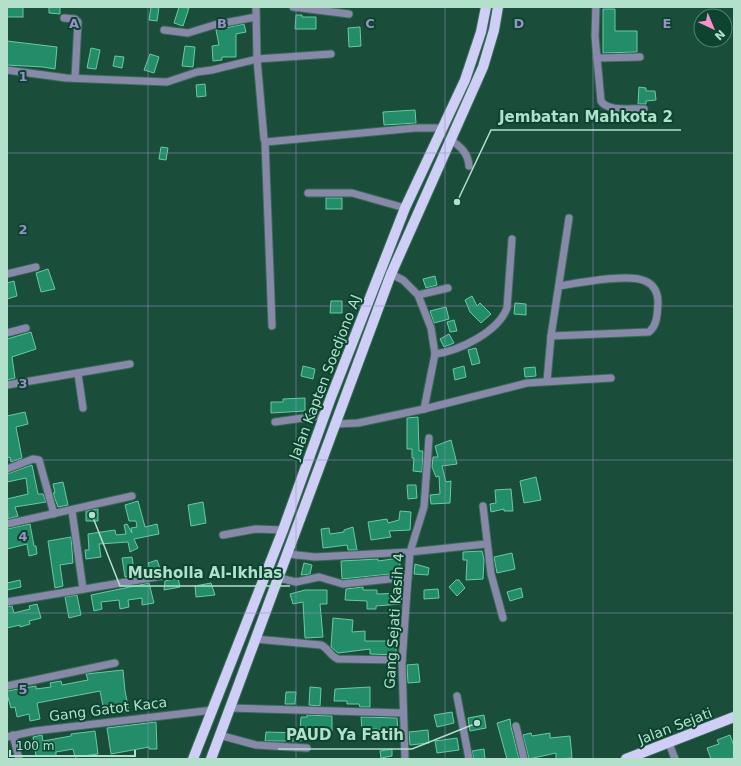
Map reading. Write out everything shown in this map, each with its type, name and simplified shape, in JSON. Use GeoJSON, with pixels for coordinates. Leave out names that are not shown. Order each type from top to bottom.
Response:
{"type":"FeatureCollection","features":[{"type":"Feature","properties":{"kind":"main road","name":"Jalan Kapten Soedjono AJ"},"geometry":{"type":"LineString","coordinates":[[193,759],[283,530],[324,415],[405,208],[441,128],[465,80],[481,32],[486,7]]}},
{"type":"Feature","properties":{"kind":"main road","name":"Jalan Kapten Soedjono AJ"},"geometry":{"type":"LineString","coordinates":[[211,759],[391,274],[483,68],[494,30],[498,7]]}},
{"type":"Feature","properties":{"kind":"main road"},"geometry":{"type":"LineString","coordinates":[[330,400],[343,404]]}},
{"type":"Feature","properties":{"kind":"main road","name":"Jalan Sejati"},"geometry":{"type":"LineString","coordinates":[[626,759],[734,718]]}},
{"type":"Feature","properties":{"kind":"street"},"geometry":{"type":"LineString","coordinates":[[256,7],[257,59],[265,140],[272,326]]}},
{"type":"Feature","properties":{"kind":"street"},"geometry":{"type":"LineString","coordinates":[[292,7],[349,14]]}},
{"type":"Feature","properties":{"kind":"street"},"geometry":{"type":"LineString","coordinates":[[596,7],[597,58],[602,103],[611,107],[644,109]]}},
{"type":"Feature","properties":{"kind":"street"},"geometry":{"type":"LineString","coordinates":[[164,30],[188,33],[214,25],[256,17]]}},
{"type":"Feature","properties":{"kind":"street"},"geometry":{"type":"LineString","coordinates":[[64,18],[75,19],[78,22],[74,78]]}},
{"type":"Feature","properties":{"kind":"street"},"geometry":{"type":"LineString","coordinates":[[7,70],[74,78],[167,82],[197,72],[212,70],[257,59],[331,54]]}},
{"type":"Feature","properties":{"kind":"street"},"geometry":{"type":"LineString","coordinates":[[597,58],[640,57]]}},
{"type":"Feature","properties":{"kind":"street"},"geometry":{"type":"LineString","coordinates":[[265,140],[270,142],[415,128],[441,128]]}},
{"type":"Feature","properties":{"kind":"street"},"geometry":{"type":"LineString","coordinates":[[451,140],[464,150],[469,157],[469,166]]}},
{"type":"Feature","properties":{"kind":"street"},"geometry":{"type":"LineString","coordinates":[[308,193],[352,193],[405,208]]}},
{"type":"Feature","properties":{"kind":"street"},"geometry":{"type":"LineString","coordinates":[[547,381],[551,336],[569,218]]}},
{"type":"Feature","properties":{"kind":"street"},"geometry":{"type":"LineString","coordinates":[[435,354],[452,350],[470,343],[503,317],[507,308],[512,239]]}},
{"type":"Feature","properties":{"kind":"street"},"geometry":{"type":"LineString","coordinates":[[7,274],[36,267]]}},
{"type":"Feature","properties":{"kind":"street"},"geometry":{"type":"LineString","coordinates":[[391,274],[403,280],[418,295],[431,328],[435,354],[424,409]]}},
{"type":"Feature","properties":{"kind":"street"},"geometry":{"type":"LineString","coordinates":[[551,336],[648,332],[653,328],[656,320],[658,296],[656,290],[647,281],[621,278],[559,286]]}},
{"type":"Feature","properties":{"kind":"street"},"geometry":{"type":"LineString","coordinates":[[418,295],[448,288]]}},
{"type":"Feature","properties":{"kind":"street"},"geometry":{"type":"LineString","coordinates":[[7,333],[26,328]]}},
{"type":"Feature","properties":{"kind":"street"},"geometry":{"type":"LineString","coordinates":[[7,385],[130,364]]}},
{"type":"Feature","properties":{"kind":"street"},"geometry":{"type":"LineString","coordinates":[[78,374],[83,408]]}},
{"type":"Feature","properties":{"kind":"street"},"geometry":{"type":"LineString","coordinates":[[336,424],[358,423],[424,409],[511,386],[547,381],[611,378]]}},
{"type":"Feature","properties":{"kind":"street"},"geometry":{"type":"LineString","coordinates":[[275,422],[324,415]]}},
{"type":"Feature","properties":{"kind":"street","name":"Gang Sejati Kasih 4"},"geometry":{"type":"LineString","coordinates":[[405,759],[402,660],[408,577],[410,552],[424,507],[429,438]]}},
{"type":"Feature","properties":{"kind":"street"},"geometry":{"type":"LineString","coordinates":[[7,469],[33,459],[39,460],[54,514]]}},
{"type":"Feature","properties":{"kind":"street"},"geometry":{"type":"LineString","coordinates":[[7,524],[72,511],[132,496]]}},
{"type":"Feature","properties":{"kind":"street"},"geometry":{"type":"LineString","coordinates":[[483,506],[486,544],[491,574],[503,618]]}},
{"type":"Feature","properties":{"kind":"street"},"geometry":{"type":"LineString","coordinates":[[72,511],[83,589]]}},
{"type":"Feature","properties":{"kind":"street"},"geometry":{"type":"LineString","coordinates":[[223,535],[256,529],[283,530]]}},
{"type":"Feature","properties":{"kind":"street"},"geometry":{"type":"LineString","coordinates":[[288,554],[315,557],[410,552],[486,544]]}},
{"type":"Feature","properties":{"kind":"street"},"geometry":{"type":"LineString","coordinates":[[7,602],[192,571]]}},
{"type":"Feature","properties":{"kind":"street"},"geometry":{"type":"LineString","coordinates":[[279,578],[296,582],[319,577],[343,584],[408,577]]}},
{"type":"Feature","properties":{"kind":"street"},"geometry":{"type":"LineString","coordinates":[[255,639],[321,645],[326,647],[333,656],[338,659],[402,660]]}},
{"type":"Feature","properties":{"kind":"street"},"geometry":{"type":"LineString","coordinates":[[7,686],[115,662]]}},
{"type":"Feature","properties":{"kind":"street"},"geometry":{"type":"LineString","coordinates":[[457,696],[469,759]]}},
{"type":"Feature","properties":{"kind":"street"},"geometry":{"type":"LineString","coordinates":[[229,708],[403,713]]}},
{"type":"Feature","properties":{"kind":"street","name":"Gang Gatot Kaca"},"geometry":{"type":"LineString","coordinates":[[10,736],[42,730],[213,710]]}},
{"type":"Feature","properties":{"kind":"street"},"geometry":{"type":"LineString","coordinates":[[516,726],[524,759]]}},
{"type":"Feature","properties":{"kind":"street"},"geometry":{"type":"LineString","coordinates":[[219,735],[261,746],[307,748]]}},
{"type":"Feature","properties":{"kind":"street"},"geometry":{"type":"LineString","coordinates":[[10,736],[19,759]]}},
{"type":"Feature","properties":{"kind":"street"},"geometry":{"type":"LineString","coordinates":[[669,743],[674,759]]}},
{"type":"Feature","properties":{"kind":"building"},"geometry":{"type":"Polygon","coordinates":[[[7,7],[23,7],[23,17],[7,17],[7,7]]]}},
{"type":"Feature","properties":{"kind":"building"},"geometry":{"type":"Polygon","coordinates":[[[49,7],[60,7],[60,14],[49,13],[49,7]]]}},
{"type":"Feature","properties":{"kind":"building"},"geometry":{"type":"Polygon","coordinates":[[[151,7],[159,7],[157,21],[149,20],[151,7]]]}},
{"type":"Feature","properties":{"kind":"building"},"geometry":{"type":"Polygon","coordinates":[[[179,7],[189,8],[183,26],[174,23],[179,7]]]}},
{"type":"Feature","properties":{"kind":"building"},"geometry":{"type":"Polygon","coordinates":[[[603,9],[615,9],[615,31],[637,31],[637,52],[603,53],[603,9]]]}},
{"type":"Feature","properties":{"kind":"building"},"geometry":{"type":"Polygon","coordinates":[[[296,15],[302,15],[302,17],[316,17],[316,29],[295,29],[296,15]]]}},
{"type":"Feature","properties":{"kind":"building"},"geometry":{"type":"Polygon","coordinates":[[[244,24],[246,32],[236,34],[236,57],[222,57],[222,60],[213,61],[212,46],[219,45],[216,30],[244,24]]]}},
{"type":"Feature","properties":{"kind":"building"},"geometry":{"type":"Polygon","coordinates":[[[360,27],[361,46],[349,47],[348,28],[360,27]]]}},
{"type":"Feature","properties":{"kind":"building"},"geometry":{"type":"Polygon","coordinates":[[[7,41],[57,47],[55,69],[7,65],[7,41]]]}},
{"type":"Feature","properties":{"kind":"building"},"geometry":{"type":"Polygon","coordinates":[[[185,46],[195,47],[193,67],[182,66],[185,46]]]}},
{"type":"Feature","properties":{"kind":"building"},"geometry":{"type":"Polygon","coordinates":[[[91,48],[100,50],[96,69],[87,68],[91,48]]]}},
{"type":"Feature","properties":{"kind":"building"},"geometry":{"type":"Polygon","coordinates":[[[150,54],[159,57],[154,73],[144,70],[150,54]]]}},
{"type":"Feature","properties":{"kind":"building"},"geometry":{"type":"Polygon","coordinates":[[[115,56],[124,57],[122,68],[113,66],[115,56]]]}},
{"type":"Feature","properties":{"kind":"building"},"geometry":{"type":"Polygon","coordinates":[[[205,84],[206,96],[197,97],[196,85],[205,84]]]}},
{"type":"Feature","properties":{"kind":"building"},"geometry":{"type":"Polygon","coordinates":[[[639,87],[646,88],[646,91],[655,91],[656,100],[646,101],[646,104],[638,104],[639,87]]]}},
{"type":"Feature","properties":{"kind":"building"},"geometry":{"type":"Polygon","coordinates":[[[415,110],[416,123],[384,125],[383,112],[415,110]]]}},
{"type":"Feature","properties":{"kind":"building"},"geometry":{"type":"Polygon","coordinates":[[[161,147],[168,148],[166,160],[159,159],[161,147]]]}},
{"type":"Feature","properties":{"kind":"building"},"geometry":{"type":"Polygon","coordinates":[[[326,198],[342,198],[342,209],[326,209],[326,198]]]}},
{"type":"Feature","properties":{"kind":"building"},"geometry":{"type":"Polygon","coordinates":[[[48,269],[55,289],[41,292],[36,273],[48,269]]]}},
{"type":"Feature","properties":{"kind":"building"},"geometry":{"type":"Polygon","coordinates":[[[435,276],[437,285],[426,288],[423,279],[435,276]]]}},
{"type":"Feature","properties":{"kind":"building"},"geometry":{"type":"Polygon","coordinates":[[[14,281],[17,296],[7,299],[7,283],[14,281]]]}},
{"type":"Feature","properties":{"kind":"building"},"geometry":{"type":"Polygon","coordinates":[[[472,296],[477,306],[480,303],[491,314],[481,323],[470,312],[465,300],[472,296]]]}},
{"type":"Feature","properties":{"kind":"building"},"geometry":{"type":"Polygon","coordinates":[[[331,301],[342,301],[342,313],[330,313],[331,301]]]}},
{"type":"Feature","properties":{"kind":"building"},"geometry":{"type":"Polygon","coordinates":[[[515,303],[526,304],[526,315],[514,314],[515,303]]]}},
{"type":"Feature","properties":{"kind":"building"},"geometry":{"type":"Polygon","coordinates":[[[446,307],[449,319],[434,323],[430,311],[446,307]]]}},
{"type":"Feature","properties":{"kind":"building"},"geometry":{"type":"Polygon","coordinates":[[[454,320],[457,331],[450,332],[447,322],[454,320]]]}},
{"type":"Feature","properties":{"kind":"building"},"geometry":{"type":"Polygon","coordinates":[[[31,332],[36,349],[12,357],[15,378],[7,380],[7,339],[31,332]]]}},
{"type":"Feature","properties":{"kind":"building"},"geometry":{"type":"Polygon","coordinates":[[[449,334],[454,343],[444,347],[440,339],[449,334]]]}},
{"type":"Feature","properties":{"kind":"building"},"geometry":{"type":"Polygon","coordinates":[[[476,348],[480,363],[472,365],[468,350],[476,348]]]}},
{"type":"Feature","properties":{"kind":"building"},"geometry":{"type":"Polygon","coordinates":[[[303,366],[315,369],[313,379],[301,376],[303,366]]]}},
{"type":"Feature","properties":{"kind":"building"},"geometry":{"type":"Polygon","coordinates":[[[464,366],[466,377],[455,380],[453,369],[464,366]]]}},
{"type":"Feature","properties":{"kind":"building"},"geometry":{"type":"Polygon","coordinates":[[[535,367],[536,376],[525,377],[524,368],[535,367]]]}},
{"type":"Feature","properties":{"kind":"building"},"geometry":{"type":"Polygon","coordinates":[[[305,398],[305,411],[271,413],[271,402],[283,402],[283,399],[305,398]]]}},
{"type":"Feature","properties":{"kind":"building"},"geometry":{"type":"Polygon","coordinates":[[[25,412],[28,424],[16,427],[22,458],[11,462],[10,457],[7,458],[7,416],[25,412]]]}},
{"type":"Feature","properties":{"kind":"building"},"geometry":{"type":"Polygon","coordinates":[[[418,417],[419,451],[423,451],[422,472],[413,471],[414,458],[412,458],[412,449],[407,449],[407,418],[418,417]]]}},
{"type":"Feature","properties":{"kind":"building"},"geometry":{"type":"Polygon","coordinates":[[[451,440],[457,464],[442,466],[446,482],[451,481],[450,503],[431,504],[430,495],[440,494],[439,476],[436,477],[432,467],[433,457],[438,457],[435,446],[451,440]]]}},
{"type":"Feature","properties":{"kind":"building"},"geometry":{"type":"Polygon","coordinates":[[[32,465],[38,494],[43,494],[46,502],[15,507],[18,516],[8,519],[7,499],[28,494],[26,478],[7,482],[7,474],[32,465]]]}},
{"type":"Feature","properties":{"kind":"building"},"geometry":{"type":"Polygon","coordinates":[[[536,477],[541,500],[524,503],[520,481],[536,477]]]}},
{"type":"Feature","properties":{"kind":"building"},"geometry":{"type":"Polygon","coordinates":[[[63,482],[68,505],[58,507],[53,493],[55,493],[53,484],[63,482]]]}},
{"type":"Feature","properties":{"kind":"building"},"geometry":{"type":"Polygon","coordinates":[[[407,485],[416,485],[417,498],[408,499],[407,485]]]}},
{"type":"Feature","properties":{"kind":"building"},"geometry":{"type":"Polygon","coordinates":[[[511,489],[513,511],[504,511],[504,509],[491,512],[490,504],[496,503],[495,490],[511,489]]]}},
{"type":"Feature","properties":{"kind":"building"},"geometry":{"type":"Polygon","coordinates":[[[138,501],[145,527],[157,524],[159,534],[134,539],[138,548],[130,552],[128,542],[99,544],[101,557],[86,559],[85,550],[89,550],[88,534],[115,530],[116,535],[126,534],[124,525],[127,524],[132,533],[131,528],[137,527],[136,521],[129,521],[125,505],[138,501]]]}},
{"type":"Feature","properties":{"kind":"building"},"geometry":{"type":"Polygon","coordinates":[[[203,502],[206,523],[191,526],[188,505],[203,502]]]}},
{"type":"Feature","properties":{"kind":"building"},"geometry":{"type":"Polygon","coordinates":[[[98,509],[98,521],[86,521],[86,511],[98,509]]]}},
{"type":"Feature","properties":{"kind":"building"},"geometry":{"type":"Polygon","coordinates":[[[400,511],[411,512],[410,530],[389,531],[391,537],[371,540],[368,522],[387,519],[388,523],[399,520],[400,511]]]}},
{"type":"Feature","properties":{"kind":"building"},"geometry":{"type":"Polygon","coordinates":[[[30,524],[37,554],[29,556],[27,544],[7,549],[7,529],[30,524]]]}},
{"type":"Feature","properties":{"kind":"building"},"geometry":{"type":"Polygon","coordinates":[[[353,527],[357,550],[348,550],[347,545],[323,548],[321,529],[329,528],[330,534],[344,532],[344,530],[353,527]]]}},
{"type":"Feature","properties":{"kind":"building"},"geometry":{"type":"Polygon","coordinates":[[[71,537],[73,563],[60,565],[63,586],[55,588],[48,541],[71,537]]]}},
{"type":"Feature","properties":{"kind":"building"},"geometry":{"type":"Polygon","coordinates":[[[482,551],[484,560],[483,579],[466,580],[467,560],[463,560],[463,552],[482,551]]]}},
{"type":"Feature","properties":{"kind":"building"},"geometry":{"type":"Polygon","coordinates":[[[512,553],[515,569],[497,573],[494,557],[512,553]]]}},
{"type":"Feature","properties":{"kind":"building"},"geometry":{"type":"Polygon","coordinates":[[[132,557],[135,576],[125,577],[122,558],[132,557]]]}},
{"type":"Feature","properties":{"kind":"building"},"geometry":{"type":"Polygon","coordinates":[[[400,558],[400,573],[342,579],[341,561],[378,559],[378,561],[400,558]]]}},
{"type":"Feature","properties":{"kind":"building"},"geometry":{"type":"Polygon","coordinates":[[[157,560],[161,571],[151,573],[148,563],[157,560]]]}},
{"type":"Feature","properties":{"kind":"building"},"geometry":{"type":"Polygon","coordinates":[[[304,563],[312,565],[310,574],[301,575],[304,563]]]}},
{"type":"Feature","properties":{"kind":"building"},"geometry":{"type":"Polygon","coordinates":[[[415,564],[429,568],[428,575],[414,574],[415,564]]]}},
{"type":"Feature","properties":{"kind":"building"},"geometry":{"type":"Polygon","coordinates":[[[178,578],[180,587],[164,590],[165,581],[178,578]]]}},
{"type":"Feature","properties":{"kind":"building"},"geometry":{"type":"Polygon","coordinates":[[[20,580],[21,587],[7,590],[7,583],[20,580]]]}},
{"type":"Feature","properties":{"kind":"building"},"geometry":{"type":"Polygon","coordinates":[[[456,580],[459,580],[465,588],[457,596],[449,587],[456,580]]]}},
{"type":"Feature","properties":{"kind":"building"},"geometry":{"type":"Polygon","coordinates":[[[149,583],[154,603],[142,605],[142,598],[128,600],[129,607],[120,609],[119,600],[101,602],[102,609],[94,611],[91,595],[149,583]]]}},
{"type":"Feature","properties":{"kind":"building"},"geometry":{"type":"Polygon","coordinates":[[[211,583],[215,595],[196,597],[195,586],[211,583]]]}},
{"type":"Feature","properties":{"kind":"building"},"geometry":{"type":"Polygon","coordinates":[[[363,587],[363,590],[377,590],[377,594],[402,593],[401,604],[376,606],[376,609],[367,609],[367,601],[345,600],[346,589],[363,587]]]}},
{"type":"Feature","properties":{"kind":"building"},"geometry":{"type":"Polygon","coordinates":[[[521,588],[523,597],[510,601],[507,592],[521,588]]]}},
{"type":"Feature","properties":{"kind":"building"},"geometry":{"type":"Polygon","coordinates":[[[438,589],[439,598],[424,599],[424,590],[438,589]]]}},
{"type":"Feature","properties":{"kind":"building"},"geometry":{"type":"Polygon","coordinates":[[[305,590],[327,590],[327,604],[320,604],[323,637],[305,638],[303,602],[293,604],[290,594],[305,590]]]}},
{"type":"Feature","properties":{"kind":"building"},"geometry":{"type":"Polygon","coordinates":[[[77,595],[81,615],[69,618],[65,597],[77,595]]]}},
{"type":"Feature","properties":{"kind":"building"},"geometry":{"type":"Polygon","coordinates":[[[37,604],[41,618],[29,621],[30,624],[20,627],[20,625],[7,628],[7,607],[12,606],[14,613],[30,609],[29,606],[37,604]]]}},
{"type":"Feature","properties":{"kind":"building"},"geometry":{"type":"Polygon","coordinates":[[[333,618],[353,620],[352,632],[365,631],[365,641],[396,641],[396,655],[370,654],[370,649],[338,653],[331,647],[333,618]]]}},
{"type":"Feature","properties":{"kind":"building"},"geometry":{"type":"Polygon","coordinates":[[[418,664],[420,682],[408,683],[407,665],[418,664]]]}},
{"type":"Feature","properties":{"kind":"building"},"geometry":{"type":"Polygon","coordinates":[[[123,670],[129,711],[119,713],[118,705],[103,706],[100,691],[37,703],[40,719],[30,721],[29,714],[17,717],[15,707],[11,708],[7,694],[7,691],[36,686],[36,689],[51,687],[50,683],[61,681],[62,685],[88,680],[86,674],[123,670]]]}},
{"type":"Feature","properties":{"kind":"building"},"geometry":{"type":"Polygon","coordinates":[[[310,687],[321,688],[320,706],[309,705],[310,687]]]}},
{"type":"Feature","properties":{"kind":"building"},"geometry":{"type":"Polygon","coordinates":[[[370,687],[370,707],[360,707],[359,704],[347,704],[347,701],[334,701],[335,689],[370,687]]]}},
{"type":"Feature","properties":{"kind":"building"},"geometry":{"type":"Polygon","coordinates":[[[286,692],[296,692],[295,704],[285,704],[286,692]]]}},
{"type":"Feature","properties":{"kind":"building"},"geometry":{"type":"Polygon","coordinates":[[[452,712],[454,723],[437,727],[434,715],[452,712]]]}},
{"type":"Feature","properties":{"kind":"building"},"geometry":{"type":"Polygon","coordinates":[[[307,715],[332,716],[332,731],[300,731],[301,717],[307,717],[307,715]]]}},
{"type":"Feature","properties":{"kind":"building"},"geometry":{"type":"Polygon","coordinates":[[[484,715],[486,728],[470,731],[468,718],[484,715]]]}},
{"type":"Feature","properties":{"kind":"building"},"geometry":{"type":"Polygon","coordinates":[[[361,717],[397,718],[398,734],[388,735],[388,731],[375,729],[362,730],[361,717]]]}},
{"type":"Feature","properties":{"kind":"building"},"geometry":{"type":"Polygon","coordinates":[[[510,719],[519,759],[507,759],[497,723],[510,719]]]}},
{"type":"Feature","properties":{"kind":"building"},"geometry":{"type":"Polygon","coordinates":[[[156,722],[157,749],[149,749],[149,747],[111,754],[107,728],[156,722]]]}},
{"type":"Feature","properties":{"kind":"building"},"geometry":{"type":"Polygon","coordinates":[[[428,730],[429,743],[410,745],[409,732],[428,730]]]}},
{"type":"Feature","properties":{"kind":"building"},"geometry":{"type":"Polygon","coordinates":[[[95,731],[98,754],[75,757],[73,749],[56,752],[56,756],[36,756],[33,737],[42,735],[43,741],[71,736],[71,734],[95,731]]]}},
{"type":"Feature","properties":{"kind":"building"},"geometry":{"type":"Polygon","coordinates":[[[266,732],[301,733],[301,741],[265,741],[266,732]]]}},
{"type":"Feature","properties":{"kind":"building"},"geometry":{"type":"Polygon","coordinates":[[[531,733],[532,736],[550,733],[550,738],[570,736],[572,758],[556,759],[556,753],[529,759],[523,735],[531,733]]]}},
{"type":"Feature","properties":{"kind":"building"},"geometry":{"type":"Polygon","coordinates":[[[730,735],[734,746],[734,759],[711,759],[707,748],[719,744],[717,740],[730,735]]]}},
{"type":"Feature","properties":{"kind":"building"},"geometry":{"type":"Polygon","coordinates":[[[457,738],[459,750],[437,753],[435,741],[457,738]]]}},
{"type":"Feature","properties":{"kind":"building"},"geometry":{"type":"Polygon","coordinates":[[[392,749],[392,756],[381,758],[380,751],[392,749]]]}},
{"type":"Feature","properties":{"kind":"building"},"geometry":{"type":"Polygon","coordinates":[[[484,749],[485,759],[474,759],[472,751],[484,749]]]}},
{"type":"Feature","properties":{"kind":"place","name":"Jembatan Mahkota 2"},"geometry":{"type":"Point","coordinates":[457,202]}},
{"type":"Feature","properties":{"kind":"place","name":"Musholla Al-Ikhlas"},"geometry":{"type":"Point","coordinates":[92,515]}},
{"type":"Feature","properties":{"kind":"place","name":"PAUD Ya Fatih"},"geometry":{"type":"Point","coordinates":[477,723]}}]}
